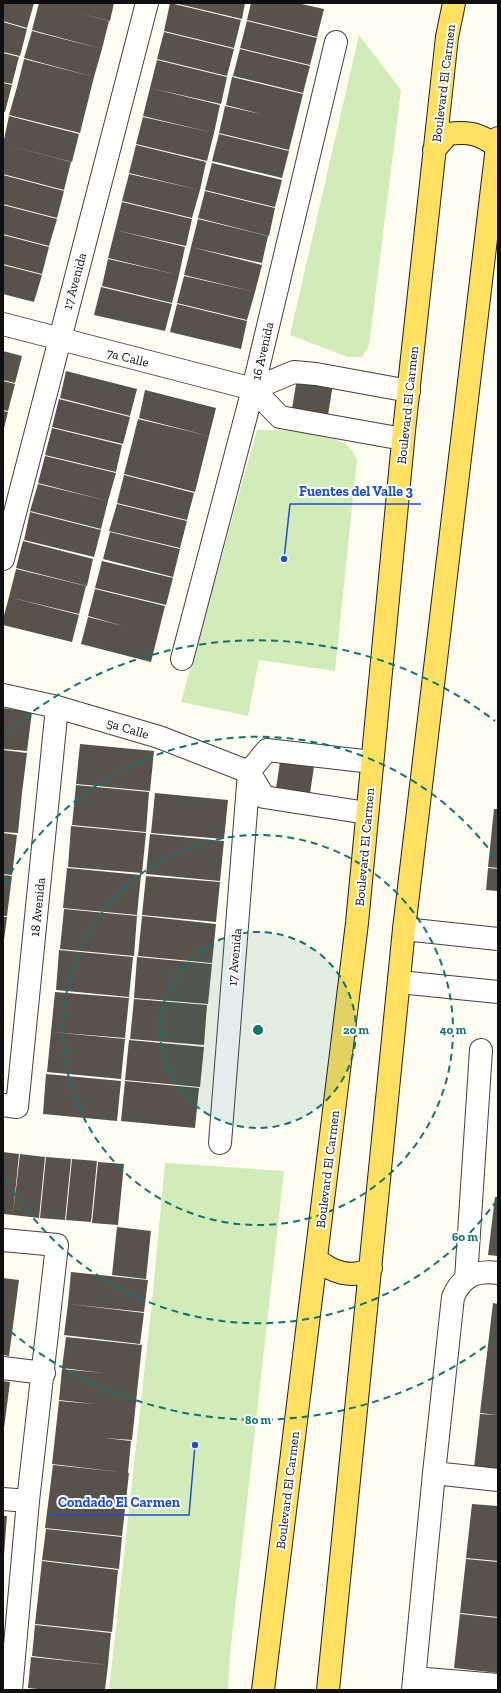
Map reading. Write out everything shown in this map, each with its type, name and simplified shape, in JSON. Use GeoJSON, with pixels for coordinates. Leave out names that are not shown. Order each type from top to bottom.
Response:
{"type":"FeatureCollection","features":[{"type":"Feature","properties":{"kind":"main road","name":"Boulevard El Carmen"},"geometry":{"type":"LineString","coordinates":[[263,1690],[356,931],[403,439],[447,37],[454,3]]}},
{"type":"Feature","properties":{"kind":"main road"},"geometry":{"type":"LineString","coordinates":[[328,1690],[404,929],[498,142],[465,132],[448,134],[434,150]]}},
{"type":"Feature","properties":{"kind":"main road"},"geometry":{"type":"LineString","coordinates":[[316,1258],[323,1265],[337,1272],[352,1274],[371,1268]]}},
{"type":"Feature","properties":{"kind":"street","name":"17 Avenida"},"geometry":{"type":"LineString","coordinates":[[3,559],[147,3]]}},
{"type":"Feature","properties":{"kind":"street","name":"16 Avenida"},"geometry":{"type":"LineString","coordinates":[[182,659],[253,389],[336,42]]}},
{"type":"Feature","properties":{"kind":"street","name":"7a Calle"},"geometry":{"type":"LineString","coordinates":[[3,324],[253,389]]}},
{"type":"Feature","properties":{"kind":"street"},"geometry":{"type":"LineString","coordinates":[[403,439],[280,417],[253,389],[294,372],[316,374],[409,391]]}},
{"type":"Feature","properties":{"kind":"street","name":"5a Calle"},"geometry":{"type":"LineString","coordinates":[[3,695],[57,707],[158,737],[249,772]]}},
{"type":"Feature","properties":{"kind":"street","name":"18 Avenida"},"geometry":{"type":"LineString","coordinates":[[10,1106],[57,707]]}},
{"type":"Feature","properties":{"kind":"street"},"geometry":{"type":"LineString","coordinates":[[367,813],[264,797],[249,772],[266,750],[372,762]]}},
{"type":"Feature","properties":{"kind":"street","name":"17 Avenida"},"geometry":{"type":"LineString","coordinates":[[220,1143],[249,772]]}},
{"type":"Feature","properties":{"kind":"street"},"geometry":{"type":"LineString","coordinates":[[404,929],[498,939]]}},
{"type":"Feature","properties":{"kind":"street"},"geometry":{"type":"LineString","coordinates":[[399,982],[498,992]]}},
{"type":"Feature","properties":{"kind":"street"},"geometry":{"type":"LineString","coordinates":[[466,1278],[482,1050]]}},
{"type":"Feature","properties":{"kind":"street"},"geometry":{"type":"LineString","coordinates":[[3,1240],[57,1245],[44,1373],[28,1501],[11,1690]]}},
{"type":"Feature","properties":{"kind":"street"},"geometry":{"type":"LineString","coordinates":[[498,1273],[477,1273],[466,1278],[458,1286],[453,1297],[434,1473],[414,1684],[498,1685]]}},
{"type":"Feature","properties":{"kind":"street"},"geometry":{"type":"LineString","coordinates":[[3,1368],[44,1373]]}},
{"type":"Feature","properties":{"kind":"street"},"geometry":{"type":"LineString","coordinates":[[434,1473],[498,1480]]}},
{"type":"Feature","properties":{"kind":"street"},"geometry":{"type":"LineString","coordinates":[[3,1499],[28,1501]]}},
{"type":"Feature","properties":{"kind":"green space"},"geometry":{"type":"Polygon","coordinates":[[[359,35],[401,90],[369,345],[362,357],[348,357],[290,335],[359,35]]]}},
{"type":"Feature","properties":{"kind":"green space"},"geometry":{"type":"Polygon","coordinates":[[[257,430],[304,432],[329,437],[348,446],[357,459],[335,671],[259,660],[248,716],[181,702],[257,430]]]}},
{"type":"Feature","properties":{"kind":"green space"},"geometry":{"type":"Polygon","coordinates":[[[165,1163],[284,1171],[230,1654],[228,1690],[109,1690],[152,1302],[165,1163]]]}},
{"type":"Feature","properties":{"kind":"building"},"geometry":{"type":"Polygon","coordinates":[[[3,3],[34,3],[27,28],[3,21],[3,3]]]}},
{"type":"Feature","properties":{"kind":"building"},"geometry":{"type":"Polygon","coordinates":[[[39,3],[114,3],[110,21],[79,13],[109,21],[102,49],[32,30],[39,3]]]}},
{"type":"Feature","properties":{"kind":"building"},"geometry":{"type":"Polygon","coordinates":[[[170,3],[241,20],[234,48],[164,31],[170,3]]]}},
{"type":"Feature","properties":{"kind":"building"},"geometry":{"type":"Polygon","coordinates":[[[174,3],[245,3],[242,19],[174,3]]]}},
{"type":"Feature","properties":{"kind":"building"},"geometry":{"type":"Polygon","coordinates":[[[251,3],[297,3],[324,9],[317,37],[247,20],[251,3]]]}},
{"type":"Feature","properties":{"kind":"building"},"geometry":{"type":"Polygon","coordinates":[[[247,21],[317,38],[310,65],[240,48],[247,21]]]}},
{"type":"Feature","properties":{"kind":"building"},"geometry":{"type":"Polygon","coordinates":[[[3,22],[27,29],[20,56],[3,52],[3,22]]]}},
{"type":"Feature","properties":{"kind":"building"},"geometry":{"type":"Polygon","coordinates":[[[32,31],[102,49],[94,77],[24,58],[32,31]]]}},
{"type":"Feature","properties":{"kind":"building"},"geometry":{"type":"Polygon","coordinates":[[[164,32],[234,49],[227,76],[157,59],[164,32]]]}},
{"type":"Feature","properties":{"kind":"building"},"geometry":{"type":"Polygon","coordinates":[[[240,49],[310,66],[303,93],[233,76],[240,49]]]}},
{"type":"Feature","properties":{"kind":"building"},"geometry":{"type":"Polygon","coordinates":[[[3,53],[19,57],[12,84],[3,82],[3,53]]]}},
{"type":"Feature","properties":{"kind":"building"},"geometry":{"type":"Polygon","coordinates":[[[24,59],[94,77],[87,105],[17,87],[24,59]]]}},
{"type":"Feature","properties":{"kind":"building"},"geometry":{"type":"Polygon","coordinates":[[[157,60],[227,77],[221,104],[150,88],[157,60]]]}},
{"type":"Feature","properties":{"kind":"building"},"geometry":{"type":"Polygon","coordinates":[[[232,77],[303,94],[289,150],[219,133],[225,106],[261,114],[226,105],[232,77]]]}},
{"type":"Feature","properties":{"kind":"building"},"geometry":{"type":"Polygon","coordinates":[[[3,83],[12,85],[5,112],[3,112],[3,83]]]}},
{"type":"Feature","properties":{"kind":"building"},"geometry":{"type":"Polygon","coordinates":[[[17,87],[87,105],[80,133],[9,115],[17,87]]]}},
{"type":"Feature","properties":{"kind":"building"},"geometry":{"type":"Polygon","coordinates":[[[150,88],[220,105],[214,133],[143,116],[150,88]]]}},
{"type":"Feature","properties":{"kind":"building"},"geometry":{"type":"Polygon","coordinates":[[[9,116],[79,134],[72,162],[3,144],[9,116]]]}},
{"type":"Feature","properties":{"kind":"building"},"geometry":{"type":"Polygon","coordinates":[[[143,117],[214,133],[207,161],[136,144],[143,117]]]}},
{"type":"Feature","properties":{"kind":"building"},"geometry":{"type":"Polygon","coordinates":[[[219,134],[289,151],[282,178],[212,161],[219,134]]]}},
{"type":"Feature","properties":{"kind":"building"},"geometry":{"type":"Polygon","coordinates":[[[3,144],[71,162],[64,190],[3,174],[3,144]]]}},
{"type":"Feature","properties":{"kind":"building"},"geometry":{"type":"Polygon","coordinates":[[[136,145],[206,162],[200,190],[129,173],[136,145]]]}},
{"type":"Feature","properties":{"kind":"building"},"geometry":{"type":"Polygon","coordinates":[[[212,163],[282,180],[275,207],[205,190],[212,163]]]}},
{"type":"Feature","properties":{"kind":"building"},"geometry":{"type":"Polygon","coordinates":[[[129,174],[200,190],[192,218],[122,201],[129,174]]]}},
{"type":"Feature","properties":{"kind":"building"},"geometry":{"type":"Polygon","coordinates":[[[3,175],[64,191],[57,218],[3,204],[3,175]]]}},
{"type":"Feature","properties":{"kind":"building"},"geometry":{"type":"Polygon","coordinates":[[[205,191],[275,208],[269,236],[198,218],[205,191]]]}},
{"type":"Feature","properties":{"kind":"building"},"geometry":{"type":"Polygon","coordinates":[[[122,202],[192,219],[186,246],[115,230],[122,202]]]}},
{"type":"Feature","properties":{"kind":"building"},"geometry":{"type":"Polygon","coordinates":[[[3,205],[57,219],[49,246],[3,234],[3,205]]]}},
{"type":"Feature","properties":{"kind":"building"},"geometry":{"type":"Polygon","coordinates":[[[198,219],[268,236],[262,263],[191,247],[198,219]]]}},
{"type":"Feature","properties":{"kind":"building"},"geometry":{"type":"Polygon","coordinates":[[[115,230],[185,247],[179,275],[108,258],[115,230]]]}},
{"type":"Feature","properties":{"kind":"building"},"geometry":{"type":"Polygon","coordinates":[[[3,235],[49,247],[42,274],[3,264],[3,235]]]}},
{"type":"Feature","properties":{"kind":"building"},"geometry":{"type":"Polygon","coordinates":[[[191,247],[262,265],[255,292],[184,275],[191,247]]]}},
{"type":"Feature","properties":{"kind":"building"},"geometry":{"type":"Polygon","coordinates":[[[108,259],[179,275],[172,303],[102,286],[108,259]]]}},
{"type":"Feature","properties":{"kind":"building"},"geometry":{"type":"Polygon","coordinates":[[[3,265],[42,275],[34,302],[3,294],[3,265]]]}},
{"type":"Feature","properties":{"kind":"building"},"geometry":{"type":"Polygon","coordinates":[[[184,276],[255,292],[247,320],[177,303],[184,276]]]}},
{"type":"Feature","properties":{"kind":"building"},"geometry":{"type":"Polygon","coordinates":[[[101,287],[172,304],[165,331],[94,315],[101,287]]]}},
{"type":"Feature","properties":{"kind":"building"},"geometry":{"type":"Polygon","coordinates":[[[177,304],[247,321],[241,349],[170,332],[177,304]]]}},
{"type":"Feature","properties":{"kind":"building"},"geometry":{"type":"Polygon","coordinates":[[[3,351],[22,356],[15,383],[3,380],[3,351]]]}},
{"type":"Feature","properties":{"kind":"building"},"geometry":{"type":"Polygon","coordinates":[[[66,371],[137,389],[130,416],[60,398],[66,371]]]}},
{"type":"Feature","properties":{"kind":"building"},"geometry":{"type":"Polygon","coordinates":[[[297,378],[333,384],[327,421],[291,415],[297,378]]]}},
{"type":"Feature","properties":{"kind":"building"},"geometry":{"type":"Polygon","coordinates":[[[3,381],[15,384],[8,411],[3,410],[3,381]]]}},
{"type":"Feature","properties":{"kind":"building"},"geometry":{"type":"Polygon","coordinates":[[[145,390],[216,408],[209,436],[139,418],[145,390]]]}},
{"type":"Feature","properties":{"kind":"building"},"geometry":{"type":"Polygon","coordinates":[[[59,399],[130,417],[123,444],[52,427],[59,399]]]}},
{"type":"Feature","properties":{"kind":"building"},"geometry":{"type":"Polygon","coordinates":[[[3,411],[8,412],[4,428],[3,428],[3,411]]]}},
{"type":"Feature","properties":{"kind":"building"},"geometry":{"type":"Polygon","coordinates":[[[138,419],[209,436],[195,492],[124,474],[138,419]]]}},
{"type":"Feature","properties":{"kind":"building"},"geometry":{"type":"Polygon","coordinates":[[[52,428],[122,445],[116,472],[45,455],[52,428]]]}},
{"type":"Feature","properties":{"kind":"building"},"geometry":{"type":"Polygon","coordinates":[[[45,456],[116,473],[108,501],[38,483],[45,456]]]}},
{"type":"Feature","properties":{"kind":"building"},"geometry":{"type":"Polygon","coordinates":[[[124,475],[194,493],[187,520],[117,503],[124,475]]]}},
{"type":"Feature","properties":{"kind":"building"},"geometry":{"type":"Polygon","coordinates":[[[38,484],[108,501],[101,529],[30,511],[38,484]]]}},
{"type":"Feature","properties":{"kind":"building"},"geometry":{"type":"Polygon","coordinates":[[[117,504],[187,521],[180,548],[109,531],[117,504]]]}},
{"type":"Feature","properties":{"kind":"building"},"geometry":{"type":"Polygon","coordinates":[[[30,512],[101,530],[94,557],[24,540],[30,512]]]}},
{"type":"Feature","properties":{"kind":"building"},"geometry":{"type":"Polygon","coordinates":[[[110,532],[180,549],[173,577],[103,559],[110,532]]]}},
{"type":"Feature","properties":{"kind":"building"},"geometry":{"type":"Polygon","coordinates":[[[23,541],[93,559],[87,586],[16,568],[23,541]]]}},
{"type":"Feature","properties":{"kind":"building"},"geometry":{"type":"Polygon","coordinates":[[[102,561],[173,578],[166,605],[95,588],[102,561]]]}},
{"type":"Feature","properties":{"kind":"building"},"geometry":{"type":"Polygon","coordinates":[[[16,569],[86,586],[79,614],[9,597],[16,569]]]}},
{"type":"Feature","properties":{"kind":"building"},"geometry":{"type":"Polygon","coordinates":[[[95,589],[165,606],[151,662],[81,644],[88,617],[123,626],[88,616],[95,589]]]}},
{"type":"Feature","properties":{"kind":"building"},"geometry":{"type":"Polygon","coordinates":[[[9,597],[79,615],[72,642],[3,625],[3,619],[9,597]]]}},
{"type":"Feature","properties":{"kind":"building"},"geometry":{"type":"Polygon","coordinates":[[[3,708],[32,712],[27,751],[3,749],[3,708]]]}},
{"type":"Feature","properties":{"kind":"building"},"geometry":{"type":"Polygon","coordinates":[[[80,744],[154,751],[150,791],[76,784],[80,744]]]}},
{"type":"Feature","properties":{"kind":"building"},"geometry":{"type":"Polygon","coordinates":[[[3,750],[27,753],[22,793],[3,791],[3,750]]]}},
{"type":"Feature","properties":{"kind":"building"},"geometry":{"type":"Polygon","coordinates":[[[281,755],[315,760],[309,800],[275,795],[281,755]]]}},
{"type":"Feature","properties":{"kind":"building"},"geometry":{"type":"Polygon","coordinates":[[[76,785],[149,792],[146,832],[72,825],[76,785]]]}},
{"type":"Feature","properties":{"kind":"building"},"geometry":{"type":"Polygon","coordinates":[[[3,791],[22,793],[18,833],[3,832],[3,791]]]}},
{"type":"Feature","properties":{"kind":"building"},"geometry":{"type":"Polygon","coordinates":[[[155,793],[228,800],[224,839],[151,833],[155,793]]]}},
{"type":"Feature","properties":{"kind":"building"},"geometry":{"type":"Polygon","coordinates":[[[494,809],[498,809],[498,868],[488,867],[494,809]]]}},
{"type":"Feature","properties":{"kind":"building"},"geometry":{"type":"Polygon","coordinates":[[[71,826],[146,833],[142,873],[68,867],[71,826]]]}},
{"type":"Feature","properties":{"kind":"building"},"geometry":{"type":"Polygon","coordinates":[[[3,833],[17,835],[12,875],[3,874],[3,833]]]}},
{"type":"Feature","properties":{"kind":"building"},"geometry":{"type":"Polygon","coordinates":[[[150,834],[224,841],[220,881],[146,874],[150,834]]]}},
{"type":"Feature","properties":{"kind":"building"},"geometry":{"type":"Polygon","coordinates":[[[67,868],[141,875],[137,915],[63,908],[67,868]]]}},
{"type":"Feature","properties":{"kind":"building"},"geometry":{"type":"Polygon","coordinates":[[[488,868],[498,869],[498,891],[486,890],[488,868]]]}},
{"type":"Feature","properties":{"kind":"building"},"geometry":{"type":"Polygon","coordinates":[[[3,875],[12,876],[7,916],[3,916],[3,875]]]}},
{"type":"Feature","properties":{"kind":"building"},"geometry":{"type":"Polygon","coordinates":[[[146,876],[220,882],[216,922],[142,915],[146,876]]]}},
{"type":"Feature","properties":{"kind":"building"},"geometry":{"type":"Polygon","coordinates":[[[64,909],[137,916],[134,956],[60,949],[64,909]]]}},
{"type":"Feature","properties":{"kind":"building"},"geometry":{"type":"Polygon","coordinates":[[[142,916],[216,924],[212,963],[138,956],[142,916]]]}},
{"type":"Feature","properties":{"kind":"building"},"geometry":{"type":"Polygon","coordinates":[[[3,917],[7,917],[4,940],[3,939],[3,917]]]}},
{"type":"Feature","properties":{"kind":"building"},"geometry":{"type":"Polygon","coordinates":[[[59,950],[133,957],[129,997],[56,990],[59,950]]]}},
{"type":"Feature","properties":{"kind":"building"},"geometry":{"type":"Polygon","coordinates":[[[137,957],[212,964],[208,1004],[134,998],[137,957]]]}},
{"type":"Feature","properties":{"kind":"building"},"geometry":{"type":"Polygon","coordinates":[[[55,992],[129,998],[125,1038],[51,1032],[55,992]]]}},
{"type":"Feature","properties":{"kind":"building"},"geometry":{"type":"Polygon","coordinates":[[[134,999],[207,1005],[204,1045],[130,1039],[134,999]]]}},
{"type":"Feature","properties":{"kind":"building"},"geometry":{"type":"Polygon","coordinates":[[[51,1032],[125,1039],[121,1079],[47,1072],[51,1032]]]}},
{"type":"Feature","properties":{"kind":"building"},"geometry":{"type":"Polygon","coordinates":[[[129,1040],[204,1047],[200,1087],[125,1080],[129,1040]]]}},
{"type":"Feature","properties":{"kind":"building"},"geometry":{"type":"Polygon","coordinates":[[[46,1074],[121,1081],[117,1121],[43,1114],[46,1074]]]}},
{"type":"Feature","properties":{"kind":"building"},"geometry":{"type":"Polygon","coordinates":[[[125,1081],[199,1088],[195,1128],[121,1121],[125,1081]]]}},
{"type":"Feature","properties":{"kind":"building"},"geometry":{"type":"Polygon","coordinates":[[[3,1152],[19,1154],[13,1215],[3,1214],[3,1152]]]}},
{"type":"Feature","properties":{"kind":"building"},"geometry":{"type":"Polygon","coordinates":[[[20,1154],[45,1157],[39,1218],[13,1215],[20,1154]]]}},
{"type":"Feature","properties":{"kind":"building"},"geometry":{"type":"Polygon","coordinates":[[[46,1157],[71,1159],[65,1220],[40,1218],[46,1157]]]}},
{"type":"Feature","properties":{"kind":"building"},"geometry":{"type":"Polygon","coordinates":[[[72,1159],[97,1161],[91,1222],[66,1220],[72,1159]]]}},
{"type":"Feature","properties":{"kind":"building"},"geometry":{"type":"Polygon","coordinates":[[[98,1162],[124,1164],[118,1225],[92,1223],[98,1162]]]}},
{"type":"Feature","properties":{"kind":"building"},"geometry":{"type":"Polygon","coordinates":[[[495,1197],[498,1197],[498,1256],[488,1255],[495,1197]]]}},
{"type":"Feature","properties":{"kind":"building"},"geometry":{"type":"Polygon","coordinates":[[[117,1227],[151,1231],[146,1279],[112,1275],[117,1227]]]}},
{"type":"Feature","properties":{"kind":"building"},"geometry":{"type":"Polygon","coordinates":[[[71,1272],[148,1280],[144,1312],[68,1304],[71,1272]]]}},
{"type":"Feature","properties":{"kind":"building"},"geometry":{"type":"Polygon","coordinates":[[[3,1278],[19,1280],[9,1356],[3,1355],[3,1278]]]}},
{"type":"Feature","properties":{"kind":"building"},"geometry":{"type":"Polygon","coordinates":[[[493,1303],[498,1304],[498,1415],[480,1413],[493,1303]]]}},
{"type":"Feature","properties":{"kind":"building"},"geometry":{"type":"Polygon","coordinates":[[[68,1304],[144,1313],[140,1344],[64,1335],[68,1304]]]}},
{"type":"Feature","properties":{"kind":"building"},"geometry":{"type":"Polygon","coordinates":[[[66,1337],[142,1345],[132,1440],[104,1438],[131,1441],[128,1473],[52,1464],[59,1401],[94,1404],[59,1400],[62,1369],[103,1373],[62,1368],[66,1337]]]}},
{"type":"Feature","properties":{"kind":"building"},"geometry":{"type":"Polygon","coordinates":[[[3,1381],[10,1382],[4,1428],[3,1428],[3,1381]]]}},
{"type":"Feature","properties":{"kind":"building"},"geometry":{"type":"Polygon","coordinates":[[[480,1414],[498,1415],[498,1470],[474,1468],[480,1414]]]}},
{"type":"Feature","properties":{"kind":"building"},"geometry":{"type":"Polygon","coordinates":[[[53,1465],[129,1473],[122,1536],[45,1528],[53,1465]]]}},
{"type":"Feature","properties":{"kind":"building"},"geometry":{"type":"Polygon","coordinates":[[[472,1504],[498,1506],[498,1561],[466,1558],[472,1504]]]}},
{"type":"Feature","properties":{"kind":"building"},"geometry":{"type":"Polygon","coordinates":[[[3,1516],[7,1516],[4,1555],[3,1555],[3,1516]]]}},
{"type":"Feature","properties":{"kind":"building"},"geometry":{"type":"Polygon","coordinates":[[[46,1529],[122,1537],[119,1569],[42,1560],[46,1529]]]}},
{"type":"Feature","properties":{"kind":"building"},"geometry":{"type":"Polygon","coordinates":[[[466,1559],[498,1562],[498,1617],[460,1613],[466,1559]]]}},
{"type":"Feature","properties":{"kind":"building"},"geometry":{"type":"Polygon","coordinates":[[[42,1561],[118,1570],[112,1632],[35,1624],[42,1561]]]}},
{"type":"Feature","properties":{"kind":"building"},"geometry":{"type":"Polygon","coordinates":[[[460,1614],[498,1618],[498,1673],[454,1668],[460,1614]]]}},
{"type":"Feature","properties":{"kind":"building"},"geometry":{"type":"Polygon","coordinates":[[[35,1625],[111,1633],[108,1665],[32,1656],[35,1625]]]}},
{"type":"Feature","properties":{"kind":"building"},"geometry":{"type":"Polygon","coordinates":[[[31,1657],[108,1665],[105,1690],[48,1690],[28,1688],[31,1657]]]}},
{"type":"Feature","properties":{"kind":"place","name":"Fuentes del Valle 3"},"geometry":{"type":"Point","coordinates":[284,559]}},
{"type":"Feature","properties":{"kind":"place","name":"Condado El Carmen"},"geometry":{"type":"Point","coordinates":[195,1445]}}]}
